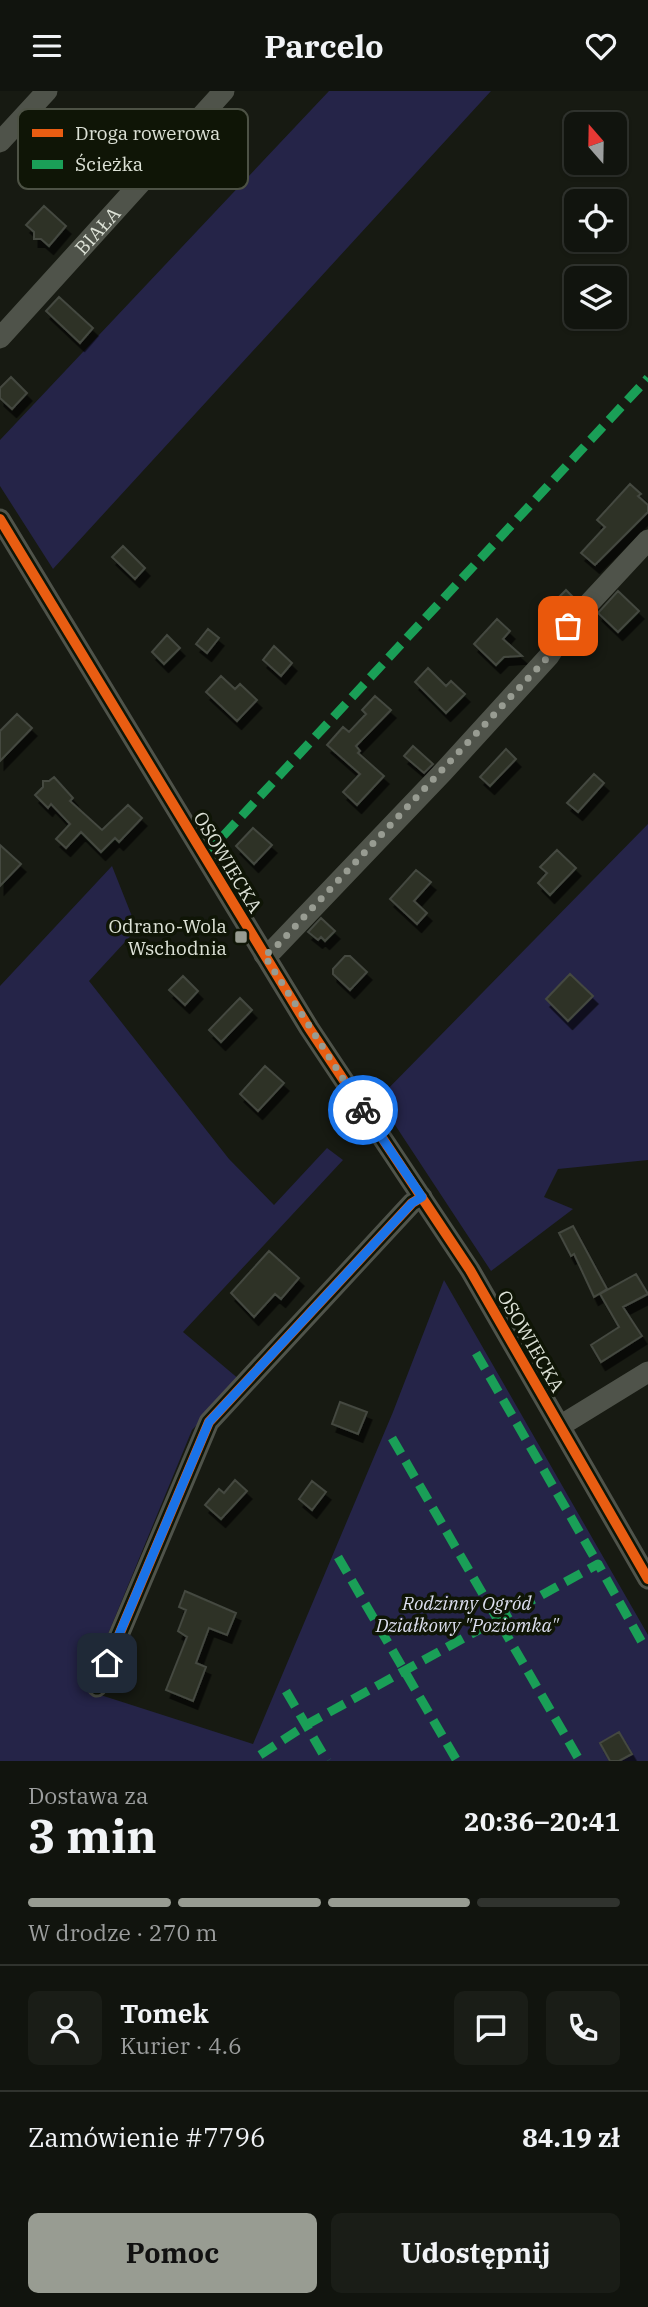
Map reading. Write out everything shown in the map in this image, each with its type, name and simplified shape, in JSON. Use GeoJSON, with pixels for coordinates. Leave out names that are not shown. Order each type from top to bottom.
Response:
{"type":"FeatureCollection","features":[{"type":"Feature","properties":{"kind":"street"},"geometry":{"type":"LineString","coordinates":[[30,109],[47,91]]}},
{"type":"Feature","properties":{"kind":"street","name":"BIAŁA"},"geometry":{"type":"LineString","coordinates":[[208,109],[224,91]]}},
{"type":"Feature","properties":{"kind":"street"},"geometry":{"type":"LineString","coordinates":[[0,142],[18,122]]}},
{"type":"Feature","properties":{"kind":"street","name":"BIAŁA"},"geometry":{"type":"LineString","coordinates":[[0,338],[135,189]]}},
{"type":"Feature","properties":{"kind":"street","name":"OSOWIECKA"},"geometry":{"type":"LineString","coordinates":[[0,519],[264,955],[470,1269],[648,1579]]}},
{"type":"Feature","properties":{"kind":"street"},"geometry":{"type":"LineString","coordinates":[[264,955],[273,950],[443,772],[549,656],[568,626],[648,540]]}},
{"type":"Feature","properties":{"kind":"street"},"geometry":{"type":"LineString","coordinates":[[97,1687],[209,1422],[412,1203],[422,1197]]}},
{"type":"Feature","properties":{"kind":"street"},"geometry":{"type":"LineString","coordinates":[[560,1426],[648,1371]]}},
{"type":"Feature","properties":{"kind":"green space"},"geometry":{"type":"Polygon","coordinates":[[[329,91],[491,91],[53,569],[0,486],[0,440],[237,189],[248,189],[248,177],[329,91]]]}},
{"type":"Feature","properties":{"kind":"green space"},"geometry":{"type":"Polygon","coordinates":[[[648,824],[648,1160],[558,1169],[544,1197],[573,1209],[491,1271],[378,1099],[648,824]]]}},
{"type":"Feature","properties":{"kind":"green space","name":"Rodzinny Ogród Działkowy \"Poziomka\""},"geometry":{"type":"Polygon","coordinates":[[[112,866],[137,929],[89,981],[229,1159],[274,1205],[327,1148],[343,1160],[183,1332],[240,1380],[192,1430],[85,1690],[253,1744],[393,1412],[444,1280],[648,1635],[648,1761],[0,1761],[0,986],[112,866]]]}},
{"type":"Feature","properties":{"kind":"building"},"geometry":{"type":"Polygon","coordinates":[[[44,206],[66,226],[49,246],[41,239],[34,239],[34,232],[26,225],[44,206]]]}},
{"type":"Feature","properties":{"kind":"building"},"geometry":{"type":"Polygon","coordinates":[[[59,297],[93,328],[80,343],[46,311],[59,297]]]}},
{"type":"Feature","properties":{"kind":"building"},"geometry":{"type":"Polygon","coordinates":[[[11,377],[27,393],[12,409],[0,398],[0,388],[11,377]]]}},
{"type":"Feature","properties":{"kind":"building"},"geometry":{"type":"Polygon","coordinates":[[[630,484],[641,494],[638,496],[648,505],[648,512],[595,565],[581,553],[605,527],[597,520],[630,484]]]}},
{"type":"Feature","properties":{"kind":"building"},"geometry":{"type":"Polygon","coordinates":[[[123,546],[145,568],[135,579],[112,557],[123,546]]]}},
{"type":"Feature","properties":{"kind":"building"},"geometry":{"type":"Polygon","coordinates":[[[566,590],[575,599],[560,615],[550,606],[566,590]]]}},
{"type":"Feature","properties":{"kind":"building"},"geometry":{"type":"Polygon","coordinates":[[[618,591],[639,611],[618,632],[598,613],[618,591]]]}},
{"type":"Feature","properties":{"kind":"building"},"geometry":{"type":"Polygon","coordinates":[[[497,619],[510,631],[503,639],[522,656],[504,657],[496,665],[474,644],[497,619]]]}},
{"type":"Feature","properties":{"kind":"building"},"geometry":{"type":"Polygon","coordinates":[[[208,629],[219,638],[207,653],[196,644],[208,629]]]}},
{"type":"Feature","properties":{"kind":"building"},"geometry":{"type":"Polygon","coordinates":[[[167,635],[180,648],[164,664],[152,652],[167,635]]]}},
{"type":"Feature","properties":{"kind":"building"},"geometry":{"type":"Polygon","coordinates":[[[274,646],[292,663],[281,676],[263,660],[274,646]]]}},
{"type":"Feature","properties":{"kind":"building"},"geometry":{"type":"Polygon","coordinates":[[[428,668],[446,686],[451,681],[465,694],[446,713],[415,682],[428,668]]]}},
{"type":"Feature","properties":{"kind":"building"},"geometry":{"type":"Polygon","coordinates":[[[221,676],[235,689],[240,684],[257,700],[237,721],[206,692],[221,676]]]}},
{"type":"Feature","properties":{"kind":"building"},"geometry":{"type":"Polygon","coordinates":[[[375,696],[391,710],[356,746],[360,751],[358,753],[384,776],[357,805],[343,792],[360,774],[327,745],[343,727],[349,732],[366,714],[362,710],[375,696]]]}},
{"type":"Feature","properties":{"kind":"building"},"geometry":{"type":"Polygon","coordinates":[[[17,714],[32,728],[0,761],[0,731],[17,714]]]}},
{"type":"Feature","properties":{"kind":"building"},"geometry":{"type":"Polygon","coordinates":[[[413,746],[433,764],[424,773],[404,756],[413,746]]]}},
{"type":"Feature","properties":{"kind":"building"},"geometry":{"type":"Polygon","coordinates":[[[506,749],[516,759],[490,786],[480,777],[506,749]]]}},
{"type":"Feature","properties":{"kind":"building"},"geometry":{"type":"Polygon","coordinates":[[[594,774],[604,783],[578,812],[567,803],[594,774]]]}},
{"type":"Feature","properties":{"kind":"building"},"geometry":{"type":"Polygon","coordinates":[[[54,777],[73,798],[70,801],[102,830],[128,805],[142,818],[119,842],[115,838],[101,852],[81,832],[66,848],[56,839],[70,824],[51,804],[48,808],[35,795],[43,787],[43,781],[54,777]]]}},
{"type":"Feature","properties":{"kind":"building"},"geometry":{"type":"Polygon","coordinates":[[[253,828],[272,845],[254,864],[236,846],[253,828]]]}},
{"type":"Feature","properties":{"kind":"building"},"geometry":{"type":"Polygon","coordinates":[[[0,845],[21,864],[0,886],[0,845]]]}},
{"type":"Feature","properties":{"kind":"building"},"geometry":{"type":"Polygon","coordinates":[[[557,850],[576,868],[550,895],[538,883],[547,873],[540,867],[557,850]]]}},
{"type":"Feature","properties":{"kind":"building"},"geometry":{"type":"Polygon","coordinates":[[[416,870],[431,882],[414,901],[427,913],[417,924],[390,899],[416,870]]]}},
{"type":"Feature","properties":{"kind":"building"},"geometry":{"type":"Polygon","coordinates":[[[321,918],[335,931],[325,941],[321,937],[318,940],[308,932],[321,918]]]}},
{"type":"Feature","properties":{"kind":"building"},"geometry":{"type":"Polygon","coordinates":[[[345,956],[350,956],[367,972],[350,990],[333,974],[333,969],[345,956]]]}},
{"type":"Feature","properties":{"kind":"building"},"geometry":{"type":"Polygon","coordinates":[[[570,974],[593,996],[568,1021],[546,999],[570,974]]]}},
{"type":"Feature","properties":{"kind":"building"},"geometry":{"type":"Polygon","coordinates":[[[183,976],[198,991],[185,1005],[169,990],[183,976]]]}},
{"type":"Feature","properties":{"kind":"building"},"geometry":{"type":"Polygon","coordinates":[[[240,998],[252,1010],[221,1042],[209,1030],[240,998]]]}},
{"type":"Feature","properties":{"kind":"building"},"geometry":{"type":"Polygon","coordinates":[[[265,1066],[284,1083],[258,1111],[240,1094],[265,1066]]]}},
{"type":"Feature","properties":{"kind":"building"},"geometry":{"type":"Polygon","coordinates":[[[573,1226],[607,1289],[594,1297],[574,1254],[571,1256],[559,1233],[573,1226]]]}},
{"type":"Feature","properties":{"kind":"building"},"geometry":{"type":"Polygon","coordinates":[[[269,1251],[299,1278],[281,1299],[275,1294],[254,1317],[231,1293],[269,1251]]]}},
{"type":"Feature","properties":{"kind":"building"},"geometry":{"type":"Polygon","coordinates":[[[636,1274],[648,1294],[623,1307],[642,1336],[601,1362],[591,1345],[619,1327],[600,1294],[636,1274]]]}},
{"type":"Feature","properties":{"kind":"building"},"geometry":{"type":"Polygon","coordinates":[[[340,1402],[367,1412],[358,1434],[332,1424],[340,1402]]]}},
{"type":"Feature","properties":{"kind":"building"},"geometry":{"type":"Polygon","coordinates":[[[235,1480],[247,1491],[221,1519],[205,1505],[219,1489],[224,1493],[235,1480]]]}},
{"type":"Feature","properties":{"kind":"building"},"geometry":{"type":"Polygon","coordinates":[[[312,1481],[326,1492],[312,1510],[299,1499],[312,1481]]]}},
{"type":"Feature","properties":{"kind":"building"},"geometry":{"type":"Polygon","coordinates":[[[185,1591],[236,1613],[227,1635],[209,1628],[196,1663],[206,1667],[193,1701],[166,1690],[187,1637],[178,1631],[186,1610],[179,1607],[185,1591]]]}},
{"type":"Feature","properties":{"kind":"building"},"geometry":{"type":"Polygon","coordinates":[[[619,1732],[632,1754],[619,1761],[610,1761],[600,1743],[619,1732]]]}},
{"type":"Feature","properties":{"kind":"marked path"},"geometry":{"type":"LineString","coordinates":[[203,853],[212,848],[648,378]]}},
{"type":"Feature","properties":{"kind":"marked path"},"geometry":{"type":"LineString","coordinates":[[476,1353],[598,1564]]}},
{"type":"Feature","properties":{"kind":"marked path"},"geometry":{"type":"LineString","coordinates":[[392,1438],[580,1761]]}},
{"type":"Feature","properties":{"kind":"marked path"},"geometry":{"type":"LineString","coordinates":[[338,1557],[457,1761]]}},
{"type":"Feature","properties":{"kind":"marked path"},"geometry":{"type":"LineString","coordinates":[[260,1755],[306,1725],[598,1564],[644,1646]]}},
{"type":"Feature","properties":{"kind":"marked path"},"geometry":{"type":"LineString","coordinates":[[286,1691],[327,1761]]}},
{"type":"Feature","properties":{"kind":"cycle path"},"geometry":{"type":"LineString","coordinates":[[0,519],[309,1028],[470,1270],[648,1579]]}},
{"type":"Feature","properties":{"kind":"cycle path"},"geometry":{"type":"LineString","coordinates":[[97,1687],[209,1422],[412,1203],[422,1197]]}},
{"type":"Feature","properties":{"kind":"way so far"},"geometry":{"type":"LineString","coordinates":[[363,1110],[264,955],[273,950],[443,772],[549,656],[568,626]]}},
{"type":"Feature","properties":{"kind":"place","name":"Odrano-Wola Wschodnia"},"geometry":{"type":"Point","coordinates":[241,937]}},
{"type":"Feature","properties":{"kind":"route"},"geometry":{"type":"LineString","coordinates":[[107,1663],[209,1422],[412,1203],[422,1197],[363,1110]]}}]}
